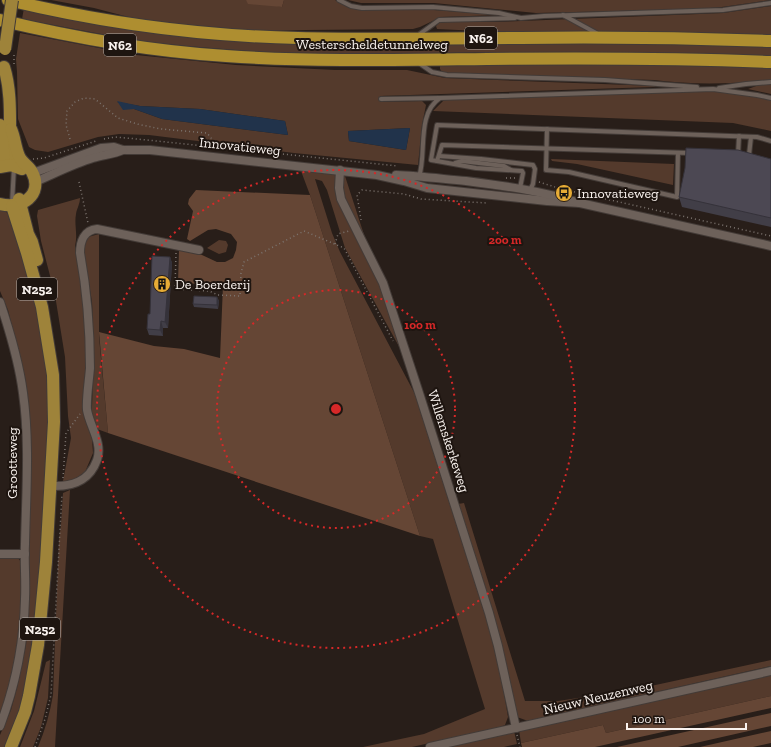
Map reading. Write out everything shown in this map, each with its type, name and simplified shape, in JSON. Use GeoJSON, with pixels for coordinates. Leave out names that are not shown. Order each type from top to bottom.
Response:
{"type":"FeatureCollection","features":[{"type":"Feature","properties":{"kind":"highway","name":"Westerscheldetunnelweg"},"geometry":{"type":"LineString","coordinates":[[8,0],[101,19],[190,31],[296,38],[606,38],[771,41]]}},
{"type":"Feature","properties":{"kind":"highway","name":"Westerscheldetunnelweg"},"geometry":{"type":"LineString","coordinates":[[0,20],[57,33],[124,45],[213,55],[290,60],[564,58],[771,62]]}},
{"type":"Feature","properties":{"kind":"highway","name":"N62"},"geometry":{"type":"LineString","coordinates":[[0,26],[23,26]]}},
{"type":"Feature","properties":{"kind":"main road"},"geometry":{"type":"LineString","coordinates":[[0,196],[6,200],[15,202],[24,196],[29,185],[29,180],[21,170],[2,132],[5,127],[8,78],[2,73],[12,0]]}},
{"type":"Feature","properties":{"kind":"main road"},"geometry":{"type":"LineString","coordinates":[[5,127],[14,136],[21,170]]}},
{"type":"Feature","properties":{"kind":"main road","name":"N252"},"geometry":{"type":"LineString","coordinates":[[11,747],[25,712],[33,678],[56,486],[53,375],[56,349],[51,315],[32,242],[33,232],[15,202]]}},
{"type":"Feature","properties":{"kind":"main road","name":"N252"},"geometry":{"type":"LineString","coordinates":[[15,202],[42,307],[53,375]]}},
{"type":"Feature","properties":{"kind":"street","name":"Innovatieweg"},"geometry":{"type":"LineString","coordinates":[[21,170],[60,162],[101,148],[114,147],[123,150]]}},
{"type":"Feature","properties":{"kind":"street","name":"Innovatieweg"},"geometry":{"type":"LineString","coordinates":[[21,170],[79,163],[123,150],[150,150],[377,175],[427,188],[563,198],[580,204],[771,246]]}},
{"type":"Feature","properties":{"kind":"street","name":"Willemskerkeweg"},"geometry":{"type":"LineString","coordinates":[[340,170],[340,194],[383,283],[453,496],[491,620],[516,728]]}},
{"type":"Feature","properties":{"kind":"street","name":"Innovatieweg"},"geometry":{"type":"LineString","coordinates":[[377,175],[420,176],[524,194]]}},
{"type":"Feature","properties":{"kind":"street"},"geometry":{"type":"LineString","coordinates":[[56,486],[75,484],[84,479],[94,466],[98,451],[97,441],[89,417],[87,403],[90,367],[88,304],[80,253],[81,241],[87,231],[97,229],[199,250]]}},
{"type":"Feature","properties":{"kind":"street","name":"Grootteweg"},"geometry":{"type":"LineString","coordinates":[[0,302],[15,350],[23,394],[27,438],[24,554],[25,598],[19,664],[0,726]]}},
{"type":"Feature","properties":{"kind":"street"},"geometry":{"type":"LineString","coordinates":[[0,554],[24,554]]}},
{"type":"Feature","properties":{"kind":"street","name":"Nieuw Neuzenweg"},"geometry":{"type":"LineString","coordinates":[[430,747],[771,671]]}},
{"type":"Feature","properties":{"kind":"lane"},"geometry":{"type":"LineString","coordinates":[[339,0],[357,7],[433,8],[499,13],[521,18]]}},
{"type":"Feature","properties":{"kind":"lane"},"geometry":{"type":"LineString","coordinates":[[413,39],[439,20],[724,10],[771,3]]}},
{"type":"Feature","properties":{"kind":"lane"},"geometry":{"type":"LineString","coordinates":[[562,15],[606,38]]}},
{"type":"Feature","properties":{"kind":"lane"},"geometry":{"type":"LineString","coordinates":[[414,60],[432,72],[447,75],[605,80],[680,85],[771,98]]}},
{"type":"Feature","properties":{"kind":"lane"},"geometry":{"type":"LineString","coordinates":[[381,99],[713,89],[771,82]]}},
{"type":"Feature","properties":{"kind":"lane"},"geometry":{"type":"LineString","coordinates":[[413,184],[420,176],[426,118],[429,108],[433,102],[440,98]]}},
{"type":"Feature","properties":{"kind":"lane"},"geometry":{"type":"LineString","coordinates":[[524,194],[533,184],[535,169],[533,165],[455,157],[431,160],[437,125],[739,136],[757,137],[771,141]]}},
{"type":"Feature","properties":{"kind":"lane"},"geometry":{"type":"LineString","coordinates":[[547,129],[546,170],[569,172],[677,197],[678,153]]}},
{"type":"Feature","properties":{"kind":"lane"},"geometry":{"type":"LineString","coordinates":[[738,155],[739,136]]}},
{"type":"Feature","properties":{"kind":"lane"},"geometry":{"type":"LineString","coordinates":[[730,155],[751,156],[751,137]]}},
{"type":"Feature","properties":{"kind":"lane"},"geometry":{"type":"LineString","coordinates":[[438,158],[442,145],[693,154]]}},
{"type":"Feature","properties":{"kind":"lane"},"geometry":{"type":"LineString","coordinates":[[455,157],[462,162]]}},
{"type":"Feature","properties":{"kind":"lane"},"geometry":{"type":"LineString","coordinates":[[438,158],[476,168],[522,171],[524,194]]}},
{"type":"Feature","properties":{"kind":"lane"},"geometry":{"type":"LineString","coordinates":[[453,163],[462,162],[504,166],[511,170]]}},
{"type":"Feature","properties":{"kind":"lane"},"geometry":{"type":"LineString","coordinates":[[504,166],[511,163]]}},
{"type":"Feature","properties":{"kind":"path","name":"Innovatieweg"},"geometry":{"type":"LineString","coordinates":[[70,139],[66,125],[67,111],[75,102],[84,98],[90,98],[95,99],[118,118],[137,124],[161,129],[207,133],[211,138],[211,147],[341,160]]}},
{"type":"Feature","properties":{"kind":"path"},"geometry":{"type":"LineString","coordinates":[[80,182],[88,220],[87,231]]}},
{"type":"Feature","properties":{"kind":"path"},"geometry":{"type":"LineString","coordinates":[[335,244],[338,234],[357,229],[362,226],[357,195],[362,190],[404,194],[421,199],[491,204]]}},
{"type":"Feature","properties":{"kind":"path"},"geometry":{"type":"LineString","coordinates":[[176,245],[175,289],[209,291],[218,295],[240,296],[241,272],[244,262],[304,231],[344,248],[394,343]]}},
{"type":"Feature","properties":{"kind":"path"},"geometry":{"type":"LineString","coordinates":[[35,747],[45,719],[51,695],[56,486],[66,433],[87,403]]}},
{"type":"Feature","properties":{"kind":"path"},"geometry":{"type":"LineString","coordinates":[[516,728],[520,747]]}},
{"type":"Feature","properties":{"kind":"shaded area"},"geometry":{"type":"Polygon","coordinates":[[[51,0],[246,0],[282,7],[284,0],[335,0],[347,7],[363,10],[434,10],[499,15],[441,17],[413,29],[267,31],[210,28],[140,20],[94,8],[51,0]]]}},
{"type":"Feature","properties":{"kind":"shaded area"},"geometry":{"type":"Polygon","coordinates":[[[246,0],[284,0],[282,7],[248,4],[246,0]]]}},
{"type":"Feature","properties":{"kind":"shaded area"},"geometry":{"type":"Polygon","coordinates":[[[348,0],[771,0],[699,9],[536,13],[434,3],[361,3],[348,0]]]}},
{"type":"Feature","properties":{"kind":"shaded area"},"geometry":{"type":"Polygon","coordinates":[[[771,6],[771,36],[501,32],[437,29],[436,26],[439,23],[447,22],[496,22],[723,13],[771,6]]]}},
{"type":"Feature","properties":{"kind":"shaded area"},"geometry":{"type":"Polygon","coordinates":[[[24,8],[110,25],[500,42],[730,44],[771,46],[771,56],[599,52],[282,54],[138,41],[22,19],[24,8]]]}},
{"type":"Feature","properties":{"kind":"shaded area"},"geometry":{"type":"Polygon","coordinates":[[[20,33],[136,55],[236,65],[335,70],[407,70],[445,78],[656,86],[380,96],[380,102],[422,101],[426,105],[422,125],[418,165],[294,153],[149,135],[119,134],[98,137],[48,152],[35,150],[29,147],[18,119],[16,59],[20,33]],[[117,102],[162,119],[288,135],[285,121],[200,109],[140,106],[117,102]],[[410,128],[348,131],[349,141],[406,150],[410,128]]]}},
{"type":"Feature","properties":{"kind":"shaded area"},"geometry":{"type":"Polygon","coordinates":[[[464,62],[771,66],[771,80],[698,83],[654,80],[446,73],[442,72],[440,69],[440,66],[464,62]]]}},
{"type":"Feature","properties":{"kind":"shaded area"},"geometry":{"type":"Polygon","coordinates":[[[771,84],[771,94],[748,89],[759,85],[771,84]]]}},
{"type":"Feature","properties":{"kind":"shaded area"},"geometry":{"type":"Polygon","coordinates":[[[661,92],[727,92],[771,99],[771,131],[733,123],[433,111],[445,99],[661,92]]]}},
{"type":"Feature","properties":{"kind":"shaded area"},"geometry":{"type":"Polygon","coordinates":[[[551,159],[674,164],[673,185],[577,164],[552,161],[551,159]]]}},
{"type":"Feature","properties":{"kind":"shaded area"},"geometry":{"type":"Polygon","coordinates":[[[301,171],[312,171],[345,176],[402,352],[345,248],[327,190],[322,181],[315,179],[332,233],[340,252],[417,398],[496,646],[508,717],[505,725],[500,727],[412,747],[363,747],[424,734],[485,709],[433,539],[420,536],[301,171]]]}},
{"type":"Feature","properties":{"kind":"shaded area"},"geometry":{"type":"Polygon","coordinates":[[[196,190],[310,195],[420,536],[108,433],[99,332],[154,346],[184,349],[220,358],[223,285],[178,283],[179,250],[202,255],[217,262],[225,262],[233,258],[237,242],[231,234],[216,229],[208,230],[190,241],[187,239],[193,211],[188,204],[189,199],[196,190]]]}},
{"type":"Feature","properties":{"kind":"shaded area"},"geometry":{"type":"Polygon","coordinates":[[[80,198],[76,212],[75,246],[84,303],[86,353],[84,417],[92,439],[93,453],[85,472],[71,482],[63,481],[71,438],[68,416],[65,357],[55,295],[41,241],[37,216],[38,210],[80,198]]]}},
{"type":"Feature","properties":{"kind":"shaded area"},"geometry":{"type":"Polygon","coordinates":[[[0,209],[8,213],[23,248],[47,359],[49,439],[35,639],[19,710],[4,747],[0,747],[0,735],[11,710],[17,688],[26,645],[29,609],[28,561],[30,434],[25,377],[8,310],[0,291],[0,209]]]}},
{"type":"Feature","properties":{"kind":"shaded area"},"geometry":{"type":"Polygon","coordinates":[[[99,234],[99,337],[108,433],[97,429],[92,415],[94,353],[92,302],[83,247],[88,237],[99,234]]]}},
{"type":"Feature","properties":{"kind":"shaded area"},"geometry":{"type":"Polygon","coordinates":[[[219,240],[226,241],[228,245],[226,252],[219,254],[207,248],[219,240]]]}},
{"type":"Feature","properties":{"kind":"shaded area"},"geometry":{"type":"Polygon","coordinates":[[[70,490],[55,747],[38,747],[47,721],[53,695],[59,540],[63,493],[70,490]]]}},
{"type":"Feature","properties":{"kind":"shaded area"},"geometry":{"type":"Polygon","coordinates":[[[464,503],[525,701],[558,701],[637,689],[771,660],[771,666],[528,721],[517,717],[458,504],[464,503]]]}},
{"type":"Feature","properties":{"kind":"shaded area"},"geometry":{"type":"Polygon","coordinates":[[[0,555],[17,557],[22,563],[23,573],[19,652],[0,721],[0,555]]]}},
{"type":"Feature","properties":{"kind":"shaded area"},"geometry":{"type":"Polygon","coordinates":[[[50,660],[48,698],[41,727],[33,747],[20,747],[34,711],[46,662],[50,660]]]}},
{"type":"Feature","properties":{"kind":"shaded area"},"geometry":{"type":"Polygon","coordinates":[[[771,675],[771,696],[606,733],[603,725],[521,743],[519,730],[771,675]]]}},
{"type":"Feature","properties":{"kind":"shaded area"},"geometry":{"type":"Polygon","coordinates":[[[771,696],[771,708],[595,747],[522,747],[521,743],[603,725],[606,733],[771,696]]]}},
{"type":"Feature","properties":{"kind":"shaded area"},"geometry":{"type":"Polygon","coordinates":[[[771,713],[771,726],[678,747],[617,747],[771,713]]]}},
{"type":"Feature","properties":{"kind":"shaded area"},"geometry":{"type":"Polygon","coordinates":[[[514,731],[517,744],[504,747],[440,747],[514,731]]]}},
{"type":"Feature","properties":{"kind":"shaded area"},"geometry":{"type":"Polygon","coordinates":[[[771,731],[771,743],[753,747],[700,747],[771,731]]]}},
{"type":"Feature","properties":{"kind":"water"},"geometry":{"type":"Polygon","coordinates":[[[117,101],[140,106],[200,109],[285,121],[288,135],[162,119],[134,109],[123,110],[117,101]]]}},
{"type":"Feature","properties":{"kind":"water"},"geometry":{"type":"Polygon","coordinates":[[[410,128],[406,150],[349,141],[348,131],[410,128]]]}},
{"type":"Feature","properties":{"kind":"building"},"geometry":{"type":"Polygon","coordinates":[[[686,148],[738,150],[771,159],[771,218],[679,197],[685,168],[686,148]]]}},
{"type":"Feature","properties":{"kind":"building"},"geometry":{"type":"Polygon","coordinates":[[[152,256],[170,257],[165,322],[161,321],[160,330],[147,329],[148,314],[150,314],[152,256]]]}},
{"type":"Feature","properties":{"kind":"building"},"geometry":{"type":"Polygon","coordinates":[[[194,296],[217,297],[217,305],[193,304],[194,296]]]}},
{"type":"Feature","properties":{"kind":"place","name":"Innovatieweg"},"geometry":{"type":"Point","coordinates":[564,193]}},
{"type":"Feature","properties":{"kind":"place","name":"De Boerderij"},"geometry":{"type":"Point","coordinates":[162,284]}}]}
